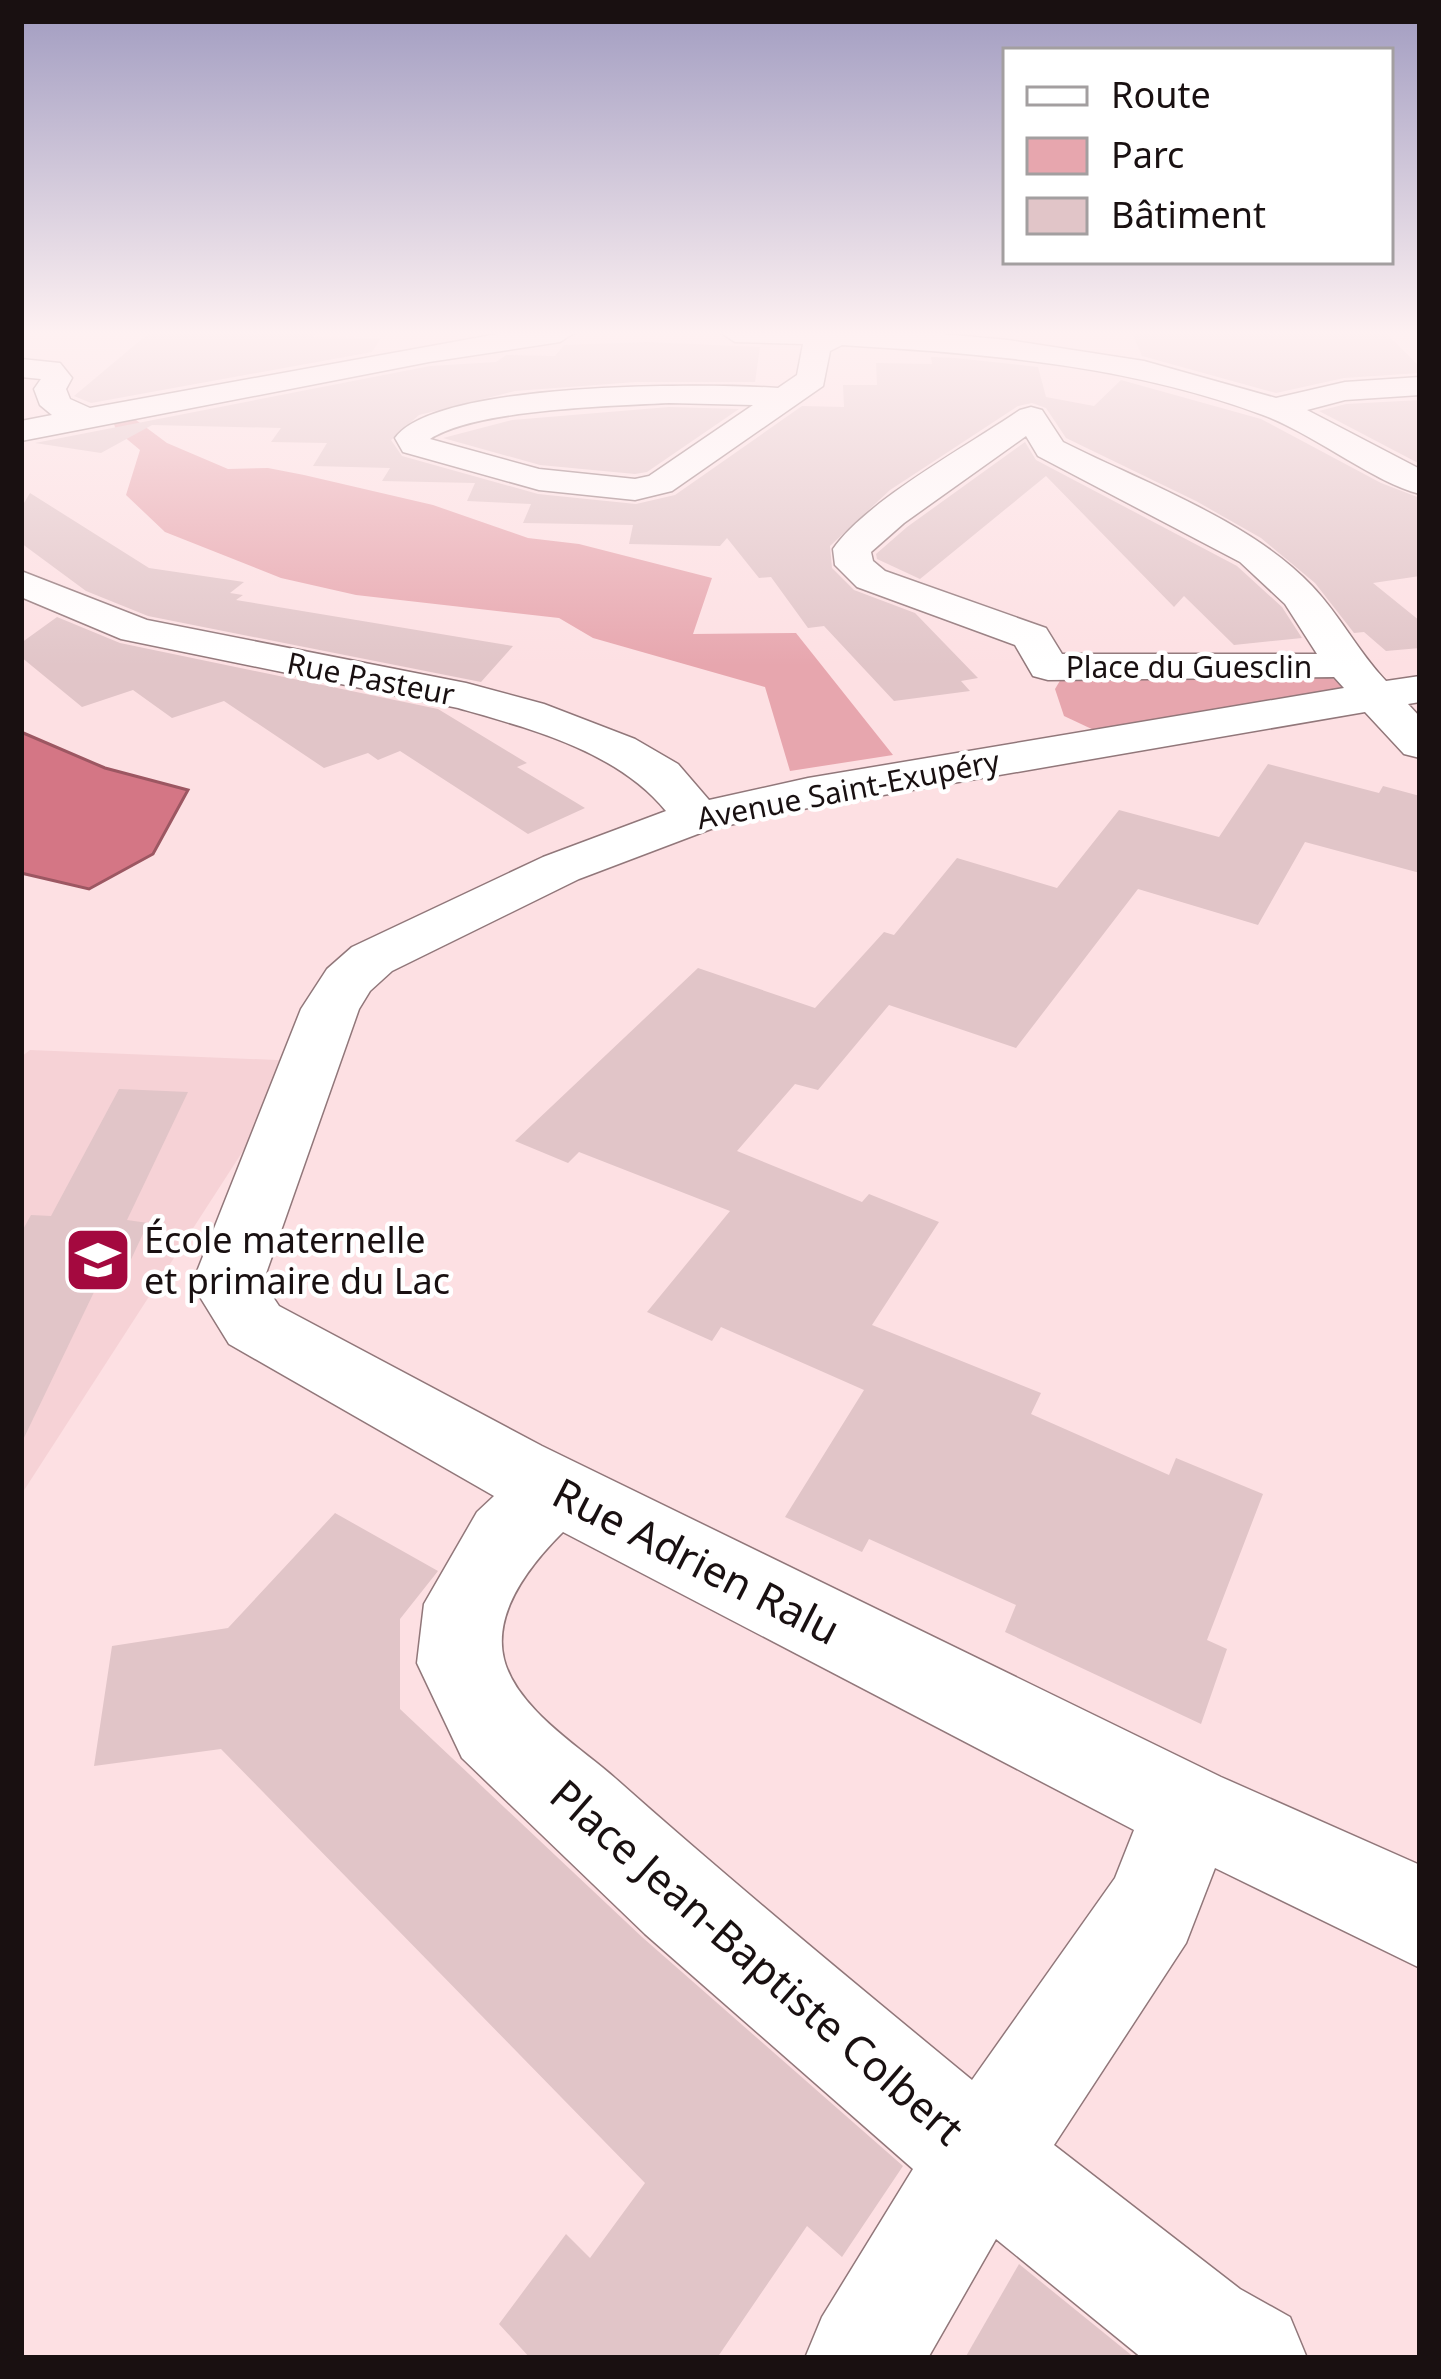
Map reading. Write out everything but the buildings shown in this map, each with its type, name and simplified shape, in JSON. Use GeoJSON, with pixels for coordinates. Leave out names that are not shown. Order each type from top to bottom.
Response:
{"type":"FeatureCollection","features":[{"type":"Feature","properties":{"kind":"street"},"geometry":{"type":"LineString","coordinates":[[415,444],[615,494],[660,484],[718,444]]}},
{"type":"Feature","properties":{"kind":"street"},"geometry":{"type":"LineString","coordinates":[[997,444],[859,539],[852,549],[854,565],[871,578],[1031,637],[1048,667]]}},
{"type":"Feature","properties":{"kind":"street"},"geometry":{"type":"LineString","coordinates":[[1076,444],[1254,554],[1300,596],[1344,662],[1399,693],[1420,744]]}},
{"type":"Feature","properties":{"kind":"street"},"geometry":{"type":"LineString","coordinates":[[1345,444],[1418,481]]}},
{"type":"Feature","properties":{"kind":"street","name":"Rue Pasteur"},"geometry":{"type":"LineString","coordinates":[[21,583],[136,630],[466,696],[528,714],[618,749],[662,774],[698,817]]}},
{"type":"Feature","properties":{"kind":"street","name":"Place du Guesclin"},"geometry":{"type":"LineString","coordinates":[[1038,752],[1048,711],[1048,667],[1316,667],[1344,662]]}},
{"type":"Feature","properties":{"kind":"street","name":"Avenue Saint-Exupéry"},"geometry":{"type":"LineString","coordinates":[[227,1284],[330,1009],[347,982],[372,959],[506,893],[698,817],[1038,752],[1399,693]]}},
{"type":"Feature","properties":{"kind":"street","name":"Rue Adrien Ralu"},"geometry":{"type":"LineString","coordinates":[[227,1284],[254,1325],[556,1488],[1188,1809],[1349,1879],[1420,1919]]}},
{"type":"Feature","properties":{"kind":"street","name":"Place Jean-Baptiste Colbert"},"geometry":{"type":"LineString","coordinates":[[556,1488],[506,1536],[466,1604],[460,1663],[494,1728],[679,1900],[982,2158],[1199,2330],[1249,2358]]}},
{"type":"Feature","properties":{"kind":"street"},"geometry":{"type":"LineString","coordinates":[[863,2358],[982,2158],[1152,1909],[1188,1809]]}},
{"type":"Feature","properties":{"kind":"shaded area"},"geometry":{"type":"Polygon","coordinates":[[[21,732],[105,768],[188,790],[153,854],[89,889],[21,873],[21,732]]]}},
{"type":"Feature","properties":{"kind":"shaded area","name":"École maternelle et primaire du Lac"},"geometry":{"type":"Polygon","coordinates":[[[30,1050],[301,1061],[21,1495],[21,1057],[30,1050]]]}},
{"type":"Feature","properties":{"kind":"green space"},"geometry":{"type":"Polygon","coordinates":[[[133,444],[169,444],[228,469],[268,468],[304,475],[433,505],[528,538],[579,544],[712,578],[693,634],[796,633],[893,755],[790,771],[765,687],[593,638],[559,618],[356,595],[281,578],[165,532],[126,495],[140,450],[133,444]]]}},
{"type":"Feature","properties":{"kind":"green space"},"geometry":{"type":"Polygon","coordinates":[[[1316,676],[1339,680],[1346,690],[1096,731],[1064,716],[1055,689],[1061,679],[1316,676]]]}},
{"type":"Feature","properties":{"kind":"place","name":"École maternelle et primaire du Lac"},"geometry":{"type":"Point","coordinates":[98,1260]}}]}
